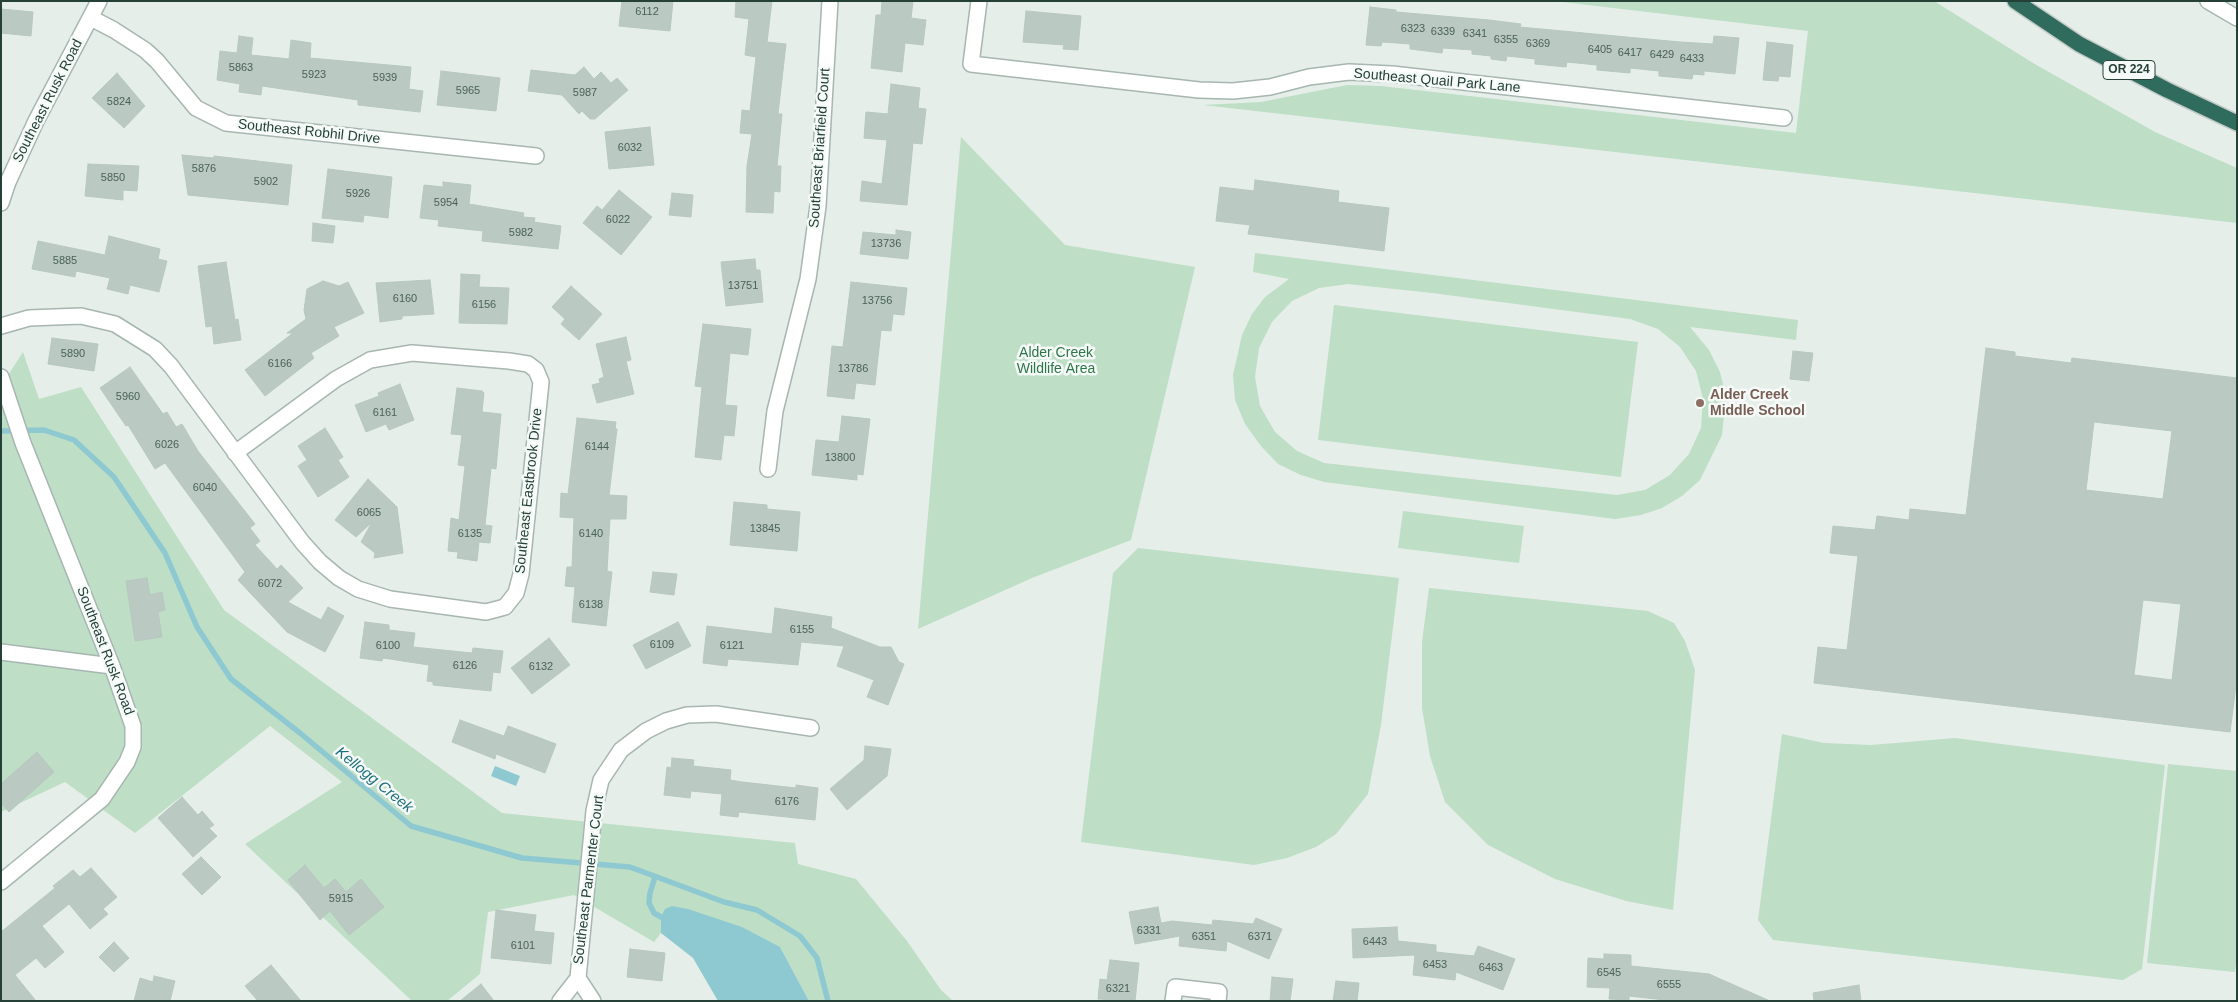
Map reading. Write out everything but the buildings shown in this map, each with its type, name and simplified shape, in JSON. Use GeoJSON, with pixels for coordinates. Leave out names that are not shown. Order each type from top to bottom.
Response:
{"type":"FeatureCollection","features":[{"type":"Feature","properties":{"kind":"highway","name":"OR 224"},"geometry":{"type":"LineString","coordinates":[[2015,1],[2079,44],[2167,90],[2237,123]]}},
{"type":"Feature","properties":{"kind":"street","name":"Southeast Rusk Road"},"geometry":{"type":"LineString","coordinates":[[1,204],[8,182],[36,121],[100,1]]}},
{"type":"Feature","properties":{"kind":"street","name":"Southeast Briarfield Court"},"geometry":{"type":"LineString","coordinates":[[768,469],[775,411],[808,279],[818,206],[830,1]]}},
{"type":"Feature","properties":{"kind":"street","name":"Southeast Quail Park Lane"},"geometry":{"type":"LineString","coordinates":[[979,1],[971,64],[1199,90],[1233,91],[1270,87],[1309,77],[1349,72],[1392,74],[1784,118]]}},
{"type":"Feature","properties":{"kind":"street"},"geometry":{"type":"LineString","coordinates":[[2208,1],[2237,18]]}},
{"type":"Feature","properties":{"kind":"street","name":"Southeast Robhil Drive"},"geometry":{"type":"LineString","coordinates":[[91,18],[145,50],[196,108],[226,123],[536,156]]}},
{"type":"Feature","properties":{"kind":"street","name":"Southeast Eastbrook Drive"},"geometry":{"type":"LineString","coordinates":[[1,326],[29,318],[58,315],[81,316],[115,324],[138,336],[160,354],[236,452],[302,542],[333,573],[358,589],[390,599],[486,612],[505,607],[516,594],[521,574],[541,382],[536,370],[528,364],[412,352],[370,360],[336,379],[236,452]]}},
{"type":"Feature","properties":{"kind":"street","name":"Southeast Rusk Road"},"geometry":{"type":"LineString","coordinates":[[1,882],[102,799],[128,762],[133,746],[133,726],[112,666],[23,443],[2,380]]}},
{"type":"Feature","properties":{"kind":"street"},"geometry":{"type":"LineString","coordinates":[[1,652],[112,666]]}},
{"type":"Feature","properties":{"kind":"street","name":"Southeast Parmenter Court"},"geometry":{"type":"LineString","coordinates":[[578,978],[594,811],[602,780],[621,750],[646,731],[666,721],[702,714],[811,728]]}},
{"type":"Feature","properties":{"kind":"street"},"geometry":{"type":"LineString","coordinates":[[560,1001],[578,978],[593,1001]]}},
{"type":"Feature","properties":{"kind":"street"},"geometry":{"type":"LineString","coordinates":[[1173,1001],[1175,987],[1219,992],[1218,1001]]}},
{"type":"Feature","properties":{"kind":"green space"},"geometry":{"type":"Polygon","coordinates":[[[1554,1],[1934,1],[2033,63],[2155,132],[2237,168],[2237,223],[1203,105],[1261,102],[1347,85],[1381,86],[1796,133],[1808,31],[1554,1]]]}},
{"type":"Feature","properties":{"kind":"green space","name":"Alder Creek Wildlife Area"},"geometry":{"type":"Polygon","coordinates":[[[961,137],[1065,245],[1195,267],[1131,540],[1032,578],[918,629],[961,137]]]}},
{"type":"Feature","properties":{"kind":"green space"},"geometry":{"type":"Polygon","coordinates":[[[1255,253],[1798,320],[1796,340],[1690,327],[1709,350],[1720,372],[1726,396],[1722,435],[1700,480],[1682,496],[1662,508],[1641,515],[1615,519],[1324,482],[1301,475],[1278,464],[1261,446],[1245,424],[1235,400],[1233,375],[1242,335],[1252,314],[1265,297],[1289,279],[1253,272],[1255,253]],[[1348,284],[1319,288],[1292,301],[1272,322],[1259,348],[1255,377],[1260,406],[1275,432],[1297,451],[1324,463],[1617,495],[1645,490],[1670,475],[1689,454],[1701,428],[1703,399],[1696,371],[1680,347],[1658,329],[1630,319],[1348,284]]]}},
{"type":"Feature","properties":{"kind":"green space"},"geometry":{"type":"Polygon","coordinates":[[[1334,305],[1638,342],[1621,477],[1318,440],[1334,305]]]}},
{"type":"Feature","properties":{"kind":"green space"},"geometry":{"type":"Polygon","coordinates":[[[23,352],[39,399],[81,387],[224,610],[502,813],[795,843],[798,864],[856,879],[907,941],[941,990],[953,1001],[809,1001],[780,947],[661,917],[661,933],[654,942],[574,895],[488,912],[480,974],[447,1001],[412,1001],[245,844],[342,782],[270,726],[135,833],[65,782],[1,812],[1,377],[3,383],[23,352]]]}},
{"type":"Feature","properties":{"kind":"green space"},"geometry":{"type":"Polygon","coordinates":[[[1403,511],[1524,526],[1519,563],[1398,548],[1403,511]]]}},
{"type":"Feature","properties":{"kind":"green space"},"geometry":{"type":"Polygon","coordinates":[[[1138,548],[1399,578],[1381,725],[1368,794],[1336,834],[1316,847],[1287,858],[1254,865],[1081,842],[1113,573],[1138,548]]]}},
{"type":"Feature","properties":{"kind":"green space"},"geometry":{"type":"Polygon","coordinates":[[[1429,588],[1648,611],[1674,623],[1685,641],[1695,670],[1673,910],[1626,901],[1555,879],[1488,845],[1445,802],[1430,756],[1422,708],[1422,642],[1429,588]]]}},
{"type":"Feature","properties":{"kind":"green space"},"geometry":{"type":"Polygon","coordinates":[[[1782,734],[1824,743],[1871,745],[1955,738],[2165,765],[2142,969],[2123,980],[1773,940],[1758,920],[1782,734]]]}},
{"type":"Feature","properties":{"kind":"green space"},"geometry":{"type":"Polygon","coordinates":[[[2168,764],[2237,771],[2237,954],[2235,972],[2147,963],[2168,764]]]}},
{"type":"Feature","properties":{"kind":"water"},"geometry":{"type":"Polygon","coordinates":[[[495,766],[520,776],[516,786],[491,776],[495,766]]]}},
{"type":"Feature","properties":{"kind":"water"},"geometry":{"type":"Polygon","coordinates":[[[672,906],[688,909],[742,927],[780,947],[809,1001],[718,1001],[693,958],[661,933],[661,917],[665,909],[672,906]]]}},
{"type":"Feature","properties":{"kind":"waterway","name":"Kellogg Creek"},"geometry":{"type":"LineString","coordinates":[[1,431],[44,430],[74,440],[114,477],[165,553],[197,627],[231,679],[300,733],[411,826],[522,858],[630,867],[724,902],[757,910],[800,936],[817,958],[828,1001]]}},
{"type":"Feature","properties":{"kind":"waterway"},"geometry":{"type":"LineString","coordinates":[[655,877],[649,903],[654,913],[661,917]]}},
{"type":"Feature","properties":{"kind":"place","name":"Alder Creek Middle School"},"geometry":{"type":"Point","coordinates":[1700,403]}}]}
